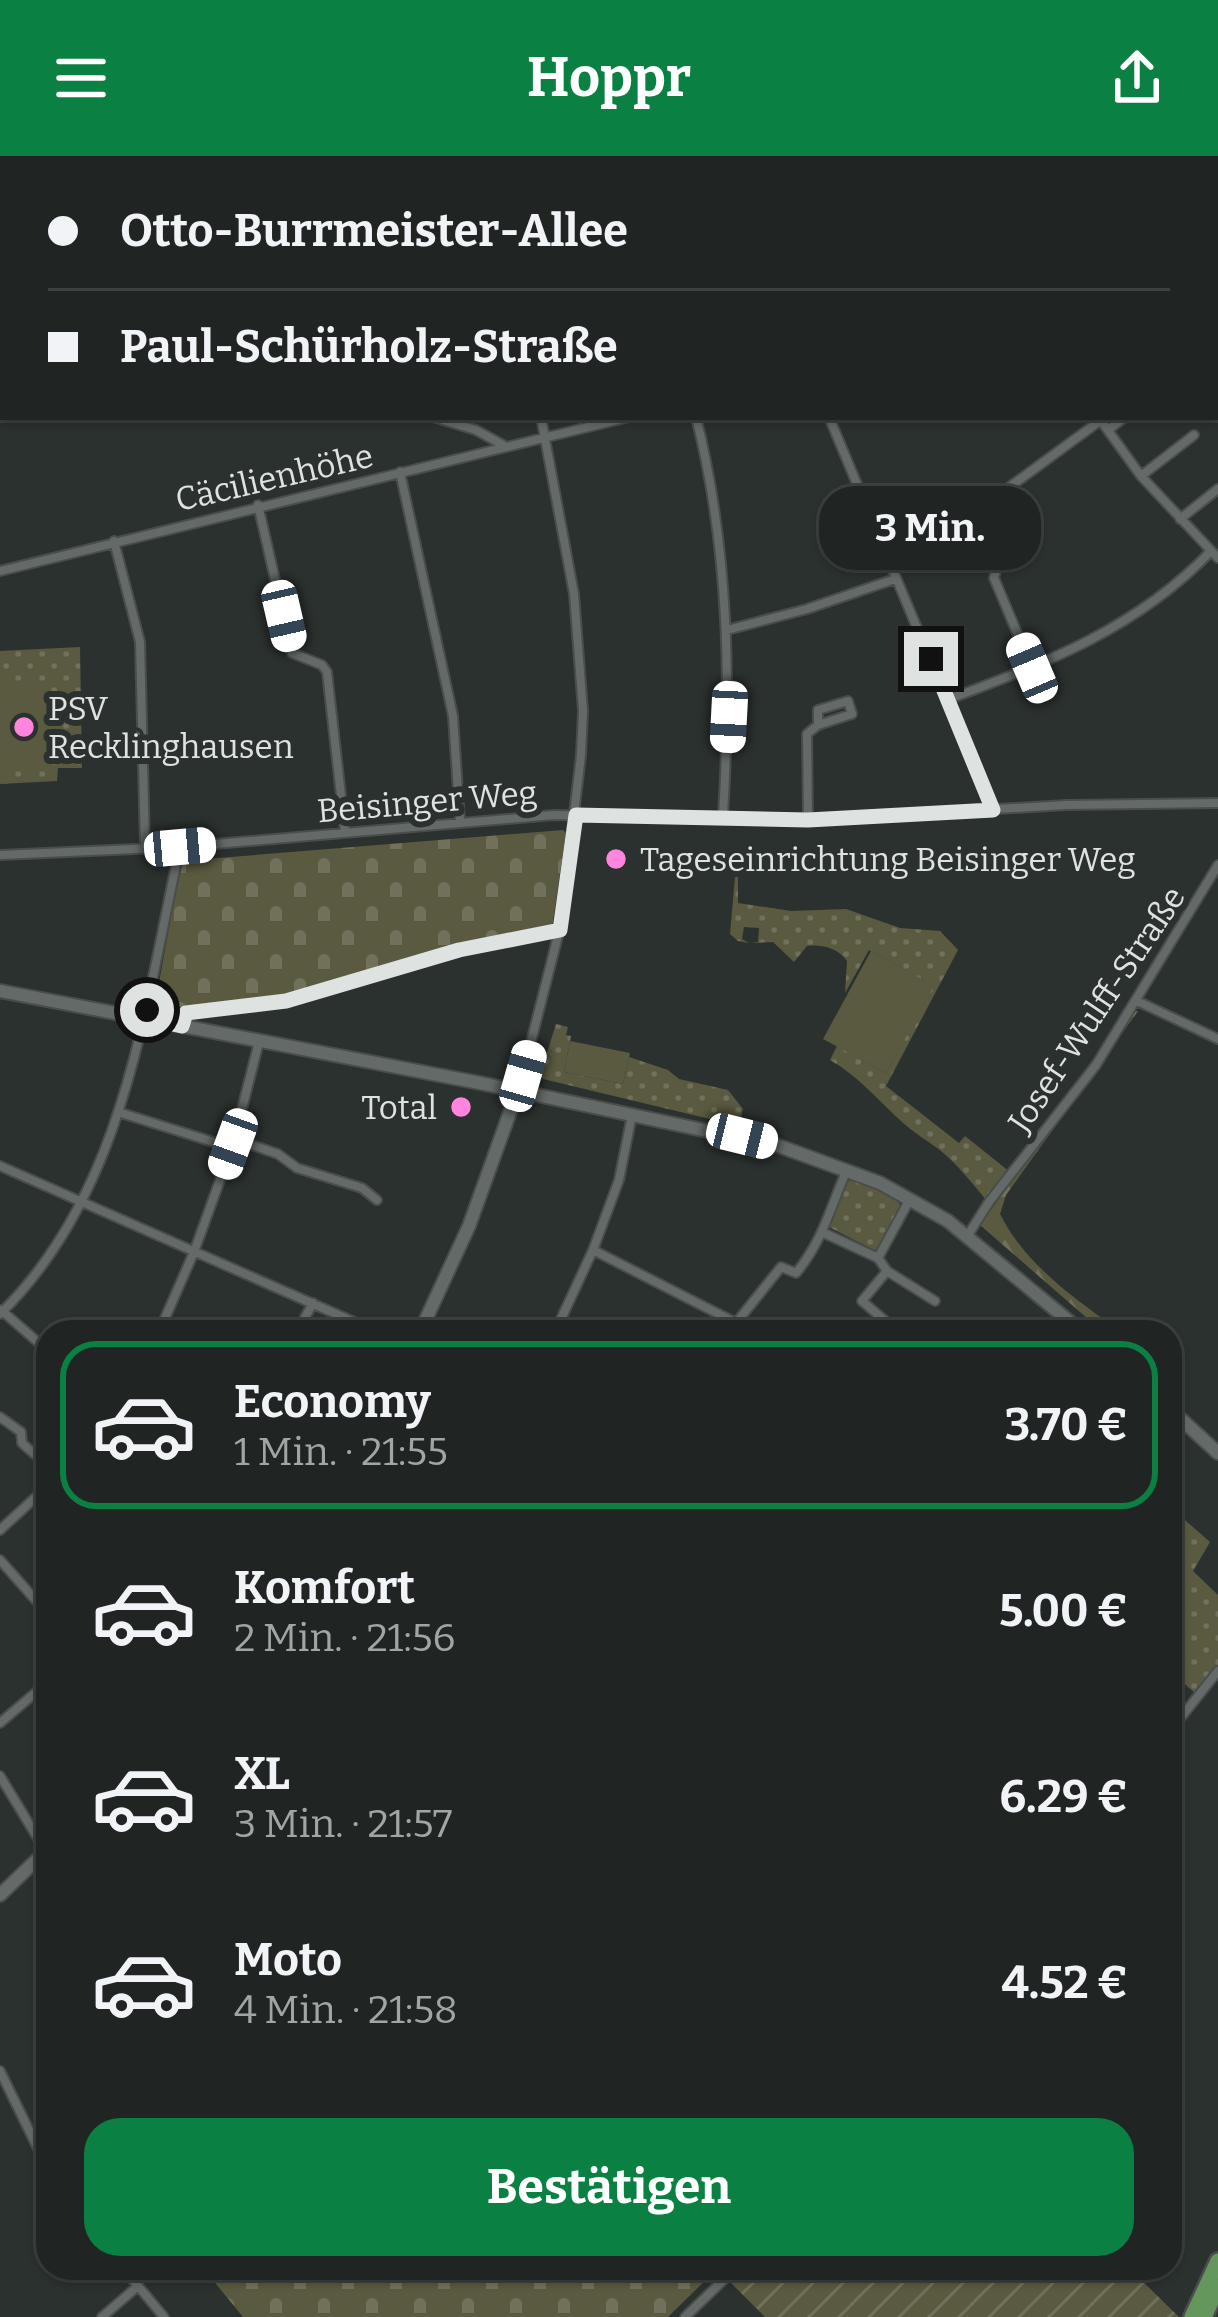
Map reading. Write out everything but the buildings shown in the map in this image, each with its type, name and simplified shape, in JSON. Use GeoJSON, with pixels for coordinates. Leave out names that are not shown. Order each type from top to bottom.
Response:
{"type":"FeatureCollection","features":[{"type":"Feature","properties":{"kind":"highway"},"geometry":{"type":"LineString","coordinates":[[1192,2317],[1218,2261]]}},
{"type":"Feature","properties":{"kind":"highway"},"geometry":{"type":"LineString","coordinates":[[1204,2317],[1218,2288]]}},
{"type":"Feature","properties":{"kind":"main road"},"geometry":{"type":"LineString","coordinates":[[0,991],[518,1090],[779,1146],[847,1168],[910,1199],[968,1235],[1068,1320]]}},
{"type":"Feature","properties":{"kind":"main road"},"geometry":{"type":"LineString","coordinates":[[426,1320],[469,1226],[518,1090]]}},
{"type":"Feature","properties":{"kind":"main road"},"geometry":{"type":"LineString","coordinates":[[1182,1426],[1218,1453]]}},
{"type":"Feature","properties":{"kind":"main road"},"geometry":{"type":"LineString","coordinates":[[0,1895],[36,1861]]}},
{"type":"Feature","properties":{"kind":"street"},"geometry":{"type":"LineString","coordinates":[[444,420],[505,446]]}},
{"type":"Feature","properties":{"kind":"street"},"geometry":{"type":"LineString","coordinates":[[518,1090],[560,930],[576,815],[583,711],[566,538],[541,420]]}},
{"type":"Feature","properties":{"kind":"street","name":"Cäcilienhöhe"},"geometry":{"type":"LineString","coordinates":[[0,571],[616,420]]}},
{"type":"Feature","properties":{"kind":"street"},"geometry":{"type":"LineString","coordinates":[[697,420],[721,555],[727,630],[724,816]]}},
{"type":"Feature","properties":{"kind":"street"},"geometry":{"type":"LineString","coordinates":[[830,420],[993,810]]}},
{"type":"Feature","properties":{"kind":"street"},"geometry":{"type":"LineString","coordinates":[[886,556],[1004,491],[1098,420]]}},
{"type":"Feature","properties":{"kind":"street"},"geometry":{"type":"LineString","coordinates":[[948,699],[1032,668],[1154,604],[1214,555],[1141,476],[1100,420]]}},
{"type":"Feature","properties":{"kind":"street"},"geometry":{"type":"LineString","coordinates":[[1108,430],[1121,420]]}},
{"type":"Feature","properties":{"kind":"street"},"geometry":{"type":"LineString","coordinates":[[1141,476],[1194,435]]}},
{"type":"Feature","properties":{"kind":"street"},"geometry":{"type":"LineString","coordinates":[[400,472],[449,693],[460,821]]}},
{"type":"Feature","properties":{"kind":"street"},"geometry":{"type":"LineString","coordinates":[[1180,519],[1218,489]]}},
{"type":"Feature","properties":{"kind":"street"},"geometry":{"type":"LineString","coordinates":[[1004,491],[1029,542],[997,567],[994,578],[1032,668]]}},
{"type":"Feature","properties":{"kind":"street"},"geometry":{"type":"LineString","coordinates":[[258,506],[292,652],[327,672],[346,832]]}},
{"type":"Feature","properties":{"kind":"street"},"geometry":{"type":"LineString","coordinates":[[114,541],[140,642],[145,846]]}},
{"type":"Feature","properties":{"kind":"street"},"geometry":{"type":"LineString","coordinates":[[727,630],[896,579]]}},
{"type":"Feature","properties":{"kind":"street"},"geometry":{"type":"LineString","coordinates":[[808,820],[807,734],[818,725],[852,714],[848,701],[818,710],[818,725]]}},
{"type":"Feature","properties":{"kind":"street","name":"Beisinger Weg"},"geometry":{"type":"LineString","coordinates":[[0,855],[180,847],[576,815],[808,820],[1066,805],[1218,803]]}},
{"type":"Feature","properties":{"kind":"street"},"geometry":{"type":"LineString","coordinates":[[36,1341],[1,1312],[55,1247],[82,1202],[118,1112],[145,1018],[180,847]]}},
{"type":"Feature","properties":{"kind":"street","name":"Josef-Wulff-Straße"},"geometry":{"type":"LineString","coordinates":[[968,1235],[988,1202],[1083,1082],[1218,865]]}},
{"type":"Feature","properties":{"kind":"street"},"geometry":{"type":"LineString","coordinates":[[182,1026],[186,1013],[286,1001],[467,948],[560,930]]}},
{"type":"Feature","properties":{"kind":"street"},"geometry":{"type":"LineString","coordinates":[[1137,1001],[1218,1039]]}},
{"type":"Feature","properties":{"kind":"street"},"geometry":{"type":"LineString","coordinates":[[164,1320],[233,1144],[259,1042]]}},
{"type":"Feature","properties":{"kind":"street"},"geometry":{"type":"LineString","coordinates":[[118,1112],[223,1145],[243,1142],[278,1154],[297,1168],[362,1188],[377,1200]]}},
{"type":"Feature","properties":{"kind":"street"},"geometry":{"type":"LineString","coordinates":[[561,1320],[619,1180],[633,1113]]}},
{"type":"Feature","properties":{"kind":"street"},"geometry":{"type":"LineString","coordinates":[[0,1166],[351,1320]]}},
{"type":"Feature","properties":{"kind":"street"},"geometry":{"type":"LineString","coordinates":[[738,1320],[781,1267],[796,1273],[824,1233],[847,1168]]}},
{"type":"Feature","properties":{"kind":"street"},"geometry":{"type":"LineString","coordinates":[[878,1258],[910,1199]]}},
{"type":"Feature","properties":{"kind":"street"},"geometry":{"type":"LineString","coordinates":[[824,1233],[878,1258],[887,1270],[935,1301]]}},
{"type":"Feature","properties":{"kind":"street"},"geometry":{"type":"LineString","coordinates":[[593,1250],[730,1320]]}},
{"type":"Feature","properties":{"kind":"street"},"geometry":{"type":"LineString","coordinates":[[884,1320],[862,1301],[887,1270]]}},
{"type":"Feature","properties":{"kind":"street"},"geometry":{"type":"LineString","coordinates":[[304,1320],[313,1303]]}},
{"type":"Feature","properties":{"kind":"street"},"geometry":{"type":"LineString","coordinates":[[0,1417],[21,1432],[22,1443],[36,1455]]}},
{"type":"Feature","properties":{"kind":"street"},"geometry":{"type":"LineString","coordinates":[[0,1530],[36,1497]]}},
{"type":"Feature","properties":{"kind":"street"},"geometry":{"type":"LineString","coordinates":[[0,1560],[36,1600]]}},
{"type":"Feature","properties":{"kind":"street"},"geometry":{"type":"LineString","coordinates":[[1182,1716],[1218,1671]]}},
{"type":"Feature","properties":{"kind":"street"},"geometry":{"type":"LineString","coordinates":[[0,1723],[36,1692]]}},
{"type":"Feature","properties":{"kind":"street"},"geometry":{"type":"LineString","coordinates":[[0,1776],[36,1833]]}},
{"type":"Feature","properties":{"kind":"street"},"geometry":{"type":"LineString","coordinates":[[0,2071],[36,2144]]}},
{"type":"Feature","properties":{"kind":"street"},"geometry":{"type":"LineString","coordinates":[[134,2280],[164,2317]]}},
{"type":"Feature","properties":{"kind":"street"},"geometry":{"type":"LineString","coordinates":[[102,2317],[141,2280]]}},
{"type":"Feature","properties":{"kind":"street"},"geometry":{"type":"LineString","coordinates":[[685,2317],[724,2280]]}},
{"type":"Feature","properties":{"kind":"green space"},"geometry":{"type":"Polygon","coordinates":[[[80,647],[82,768],[58,768],[57,781],[0,784],[0,651],[80,647]]]}},
{"type":"Feature","properties":{"kind":"green space","name":"PSV Recklinghausen"},"geometry":{"type":"Polygon","coordinates":[[[45,685],[52,767],[0,769],[0,687],[45,685]]]}},
{"type":"Feature","properties":{"kind":"green space"},"geometry":{"type":"Polygon","coordinates":[[[563,830],[552,928],[470,944],[275,999],[195,1008],[155,1005],[181,861],[563,830]]]}},
{"type":"Feature","properties":{"kind":"green space"},"geometry":{"type":"Polygon","coordinates":[[[735,877],[738,903],[791,911],[846,909],[900,928],[940,931],[958,950],[886,1086],[959,1143],[965,1136],[1010,1172],[987,1201],[947,1156],[830,1060],[837,1046],[886,1073],[933,986],[869,950],[845,993],[847,961],[834,950],[807,946],[794,962],[773,942],[751,943],[758,942],[759,928],[744,927],[742,939],[749,943],[738,941],[730,934],[735,877]]]}},
{"type":"Feature","properties":{"kind":"green space"},"geometry":{"type":"Polygon","coordinates":[[[871,951],[934,986],[886,1073],[823,1039],[871,951]]]}},
{"type":"Feature","properties":{"kind":"green space"},"geometry":{"type":"Polygon","coordinates":[[[1138,1011],[1006,1195],[1000,1214],[1038,1265],[1104,1320],[1089,1320],[980,1225],[1138,1011]]]}},
{"type":"Feature","properties":{"kind":"green space"},"geometry":{"type":"Polygon","coordinates":[[[556,1024],[568,1027],[566,1035],[571,1036],[564,1072],[623,1084],[629,1057],[668,1070],[679,1079],[728,1090],[743,1109],[739,1126],[543,1079],[540,1075],[556,1024]]]}},
{"type":"Feature","properties":{"kind":"green space"},"geometry":{"type":"Polygon","coordinates":[[[570,1041],[630,1053],[623,1084],[564,1072],[570,1041]]]}},
{"type":"Feature","properties":{"kind":"green space"},"geometry":{"type":"Polygon","coordinates":[[[856,1178],[890,1194],[902,1210],[876,1251],[827,1226],[844,1183],[856,1178]]]}},
{"type":"Feature","properties":{"kind":"green space"},"geometry":{"type":"Polygon","coordinates":[[[1182,1518],[1210,1542],[1193,1571],[1218,1595],[1218,1666],[1196,1694],[1182,1682],[1182,1518]]]}},
{"type":"Feature","properties":{"kind":"green space"},"geometry":{"type":"Polygon","coordinates":[[[213,2280],[706,2280],[668,2317],[243,2317],[213,2280]]]}},
{"type":"Feature","properties":{"kind":"green space"},"geometry":{"type":"Polygon","coordinates":[[[1141,2280],[1179,2317],[765,2317],[729,2281],[1141,2280]]]}},
{"type":"Feature","properties":{"kind":"place","name":"PSV Recklinghausen"},"geometry":{"type":"Point","coordinates":[24,727]}},
{"type":"Feature","properties":{"kind":"place","name":"Tageseinrichtung Beisinger Weg"},"geometry":{"type":"Point","coordinates":[616,859]}},
{"type":"Feature","properties":{"kind":"place","name":"Total"},"geometry":{"type":"Point","coordinates":[461,1107]}},
{"type":"Feature","properties":{"kind":"route"},"geometry":{"type":"LineString","coordinates":[[147,1010],[145,1018],[182,1026],[186,1013],[286,1001],[459,950],[560,930],[576,815],[808,820],[993,810],[931,659]]}}]}
